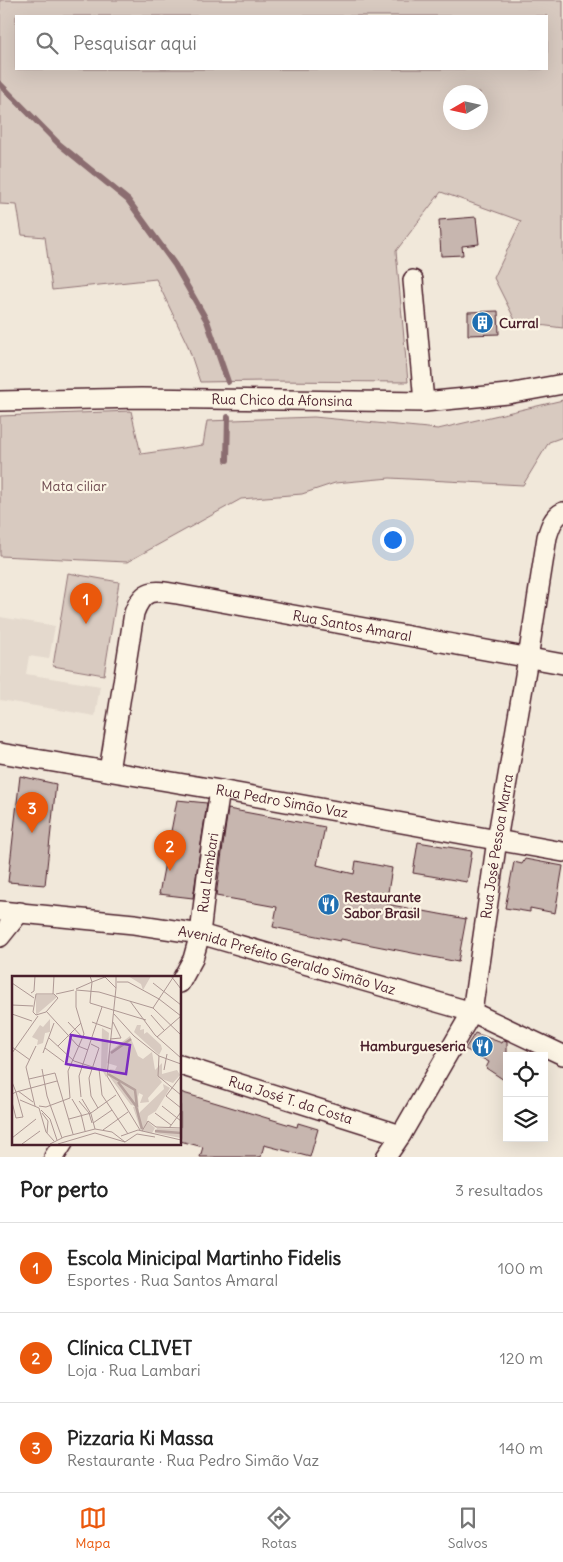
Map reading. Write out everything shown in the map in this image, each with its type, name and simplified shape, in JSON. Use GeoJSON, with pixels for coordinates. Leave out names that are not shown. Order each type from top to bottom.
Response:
{"type":"FeatureCollection","features":[{"type":"Feature","properties":{"kind":"street"},"geometry":{"type":"LineString","coordinates":[[413,280],[424,402]]}},
{"type":"Feature","properties":{"kind":"street","name":"Rua Chico da Afonsina"},"geometry":{"type":"LineString","coordinates":[[0,402],[141,398],[424,402],[508,394],[563,384]]}},
{"type":"Feature","properties":{"kind":"street","name":"Rua José Pessoa Marra"},"geometry":{"type":"LineString","coordinates":[[386,1157],[401,1135],[472,1012],[497,840],[547,537],[551,525],[560,514]]}},
{"type":"Feature","properties":{"kind":"street","name":"Rua Santos Amaral"},"geometry":{"type":"LineString","coordinates":[[109,771],[134,613],[142,596],[149,592],[158,591],[177,594],[563,664]]}},
{"type":"Feature","properties":{"kind":"street","name":"Rua Pedro Simão Vaz"},"geometry":{"type":"LineString","coordinates":[[0,753],[220,790],[563,852]]}},
{"type":"Feature","properties":{"kind":"street","name":"Rua Lambari"},"geometry":{"type":"LineString","coordinates":[[181,981],[193,959],[200,934],[220,790]]}},
{"type":"Feature","properties":{"kind":"street","name":"Avenida Prefeito Geraldo Simão Vaz"},"geometry":{"type":"LineString","coordinates":[[0,911],[134,924],[200,934],[472,1012],[563,1055]]}},
{"type":"Feature","properties":{"kind":"street"},"geometry":{"type":"LineString","coordinates":[[0,937],[20,912]]}},
{"type":"Feature","properties":{"kind":"street","name":"Rua José T. da Costa"},"geometry":{"type":"LineString","coordinates":[[181,1065],[401,1135]]}},
{"type":"Feature","properties":{"kind":"street"},"geometry":{"type":"LineString","coordinates":[[54,1157],[62,1144]]}},
{"type":"Feature","properties":{"kind":"shaded area"},"geometry":{"type":"Polygon","coordinates":[[[0,617],[55,626],[49,659],[29,656],[26,674],[100,686],[95,716],[0,700],[0,617]]]}},
{"type":"Feature","properties":{"kind":"green space"},"geometry":{"type":"Polygon","coordinates":[[[0,0],[563,0],[563,328],[516,322],[494,278],[521,221],[441,192],[396,251],[408,382],[200,382],[188,346],[156,279],[52,290],[45,237],[22,235],[17,205],[0,204],[0,0]]]}},
{"type":"Feature","properties":{"kind":"green space","name":"Mata ciliar"},"geometry":{"type":"Polygon","coordinates":[[[563,400],[563,437],[549,442],[523,485],[390,478],[335,483],[302,494],[241,499],[127,562],[0,556],[0,416],[131,411],[141,454],[203,445],[207,421],[314,417],[438,429],[563,400]]]}},
{"type":"Feature","properties":{"kind":"green space"},"geometry":{"type":"Polygon","coordinates":[[[68,573],[119,582],[104,675],[53,666],[68,573]]]}},
{"type":"Feature","properties":{"kind":"building"},"geometry":{"type":"Polygon","coordinates":[[[476,217],[479,244],[462,246],[463,255],[441,256],[439,220],[476,217]]]}},
{"type":"Feature","properties":{"kind":"building","name":"Curral"},"geometry":{"type":"Polygon","coordinates":[[[498,311],[499,334],[468,335],[468,312],[498,311]]]}},
{"type":"Feature","properties":{"kind":"building"},"geometry":{"type":"Polygon","coordinates":[[[20,776],[56,784],[45,885],[8,882],[20,776]]]}},
{"type":"Feature","properties":{"kind":"building"},"geometry":{"type":"Polygon","coordinates":[[[177,800],[207,803],[193,898],[159,894],[177,800]]]}},
{"type":"Feature","properties":{"kind":"building"},"geometry":{"type":"Polygon","coordinates":[[[228,809],[325,827],[317,865],[354,874],[356,861],[392,868],[386,904],[466,919],[458,962],[273,927],[277,907],[216,896],[228,809]]]}},
{"type":"Feature","properties":{"kind":"building"},"geometry":{"type":"Polygon","coordinates":[[[418,842],[472,851],[467,882],[413,873],[418,842]]]}},
{"type":"Feature","properties":{"kind":"building"},"geometry":{"type":"Polygon","coordinates":[[[525,859],[563,866],[555,913],[530,908],[530,912],[505,908],[514,862],[522,864],[525,859]]]}},
{"type":"Feature","properties":{"kind":"building"},"geometry":{"type":"Polygon","coordinates":[[[475,1033],[502,1043],[504,1040],[507,1041],[507,1052],[503,1052],[503,1079],[486,1068],[489,1062],[465,1049],[475,1033]]]}},
{"type":"Feature","properties":{"kind":"building"},"geometry":{"type":"Polygon","coordinates":[[[181,1092],[297,1127],[298,1123],[318,1129],[310,1157],[264,1145],[261,1157],[200,1157],[203,1147],[181,1141],[181,1092]]]}},
{"type":"Feature","properties":{"kind":"waterway"},"geometry":{"type":"LineString","coordinates":[[0,84],[59,144],[128,200],[175,265],[207,321],[228,382]]}},
{"type":"Feature","properties":{"kind":"waterway"},"geometry":{"type":"LineString","coordinates":[[227,460],[228,417]]}},
{"type":"Feature","properties":{"kind":"place","name":"Curral"},"geometry":{"type":"Point","coordinates":[483,323]}},
{"type":"Feature","properties":{"kind":"place","name":"Escola Minicipal Martinho Fidelis"},"geometry":{"type":"Point","coordinates":[86,624]}},
{"type":"Feature","properties":{"kind":"place","name":"Pizzaria Ki Massa"},"geometry":{"type":"Point","coordinates":[32,833]}},
{"type":"Feature","properties":{"kind":"place","name":"Clínica CLIVET"},"geometry":{"type":"Point","coordinates":[170,871]}},
{"type":"Feature","properties":{"kind":"place","name":"Restaurante Sabor Brasil"},"geometry":{"type":"Point","coordinates":[328,905]}},
{"type":"Feature","properties":{"kind":"place","name":"Hamburgueseria"},"geometry":{"type":"Point","coordinates":[482,1046]}}]}
